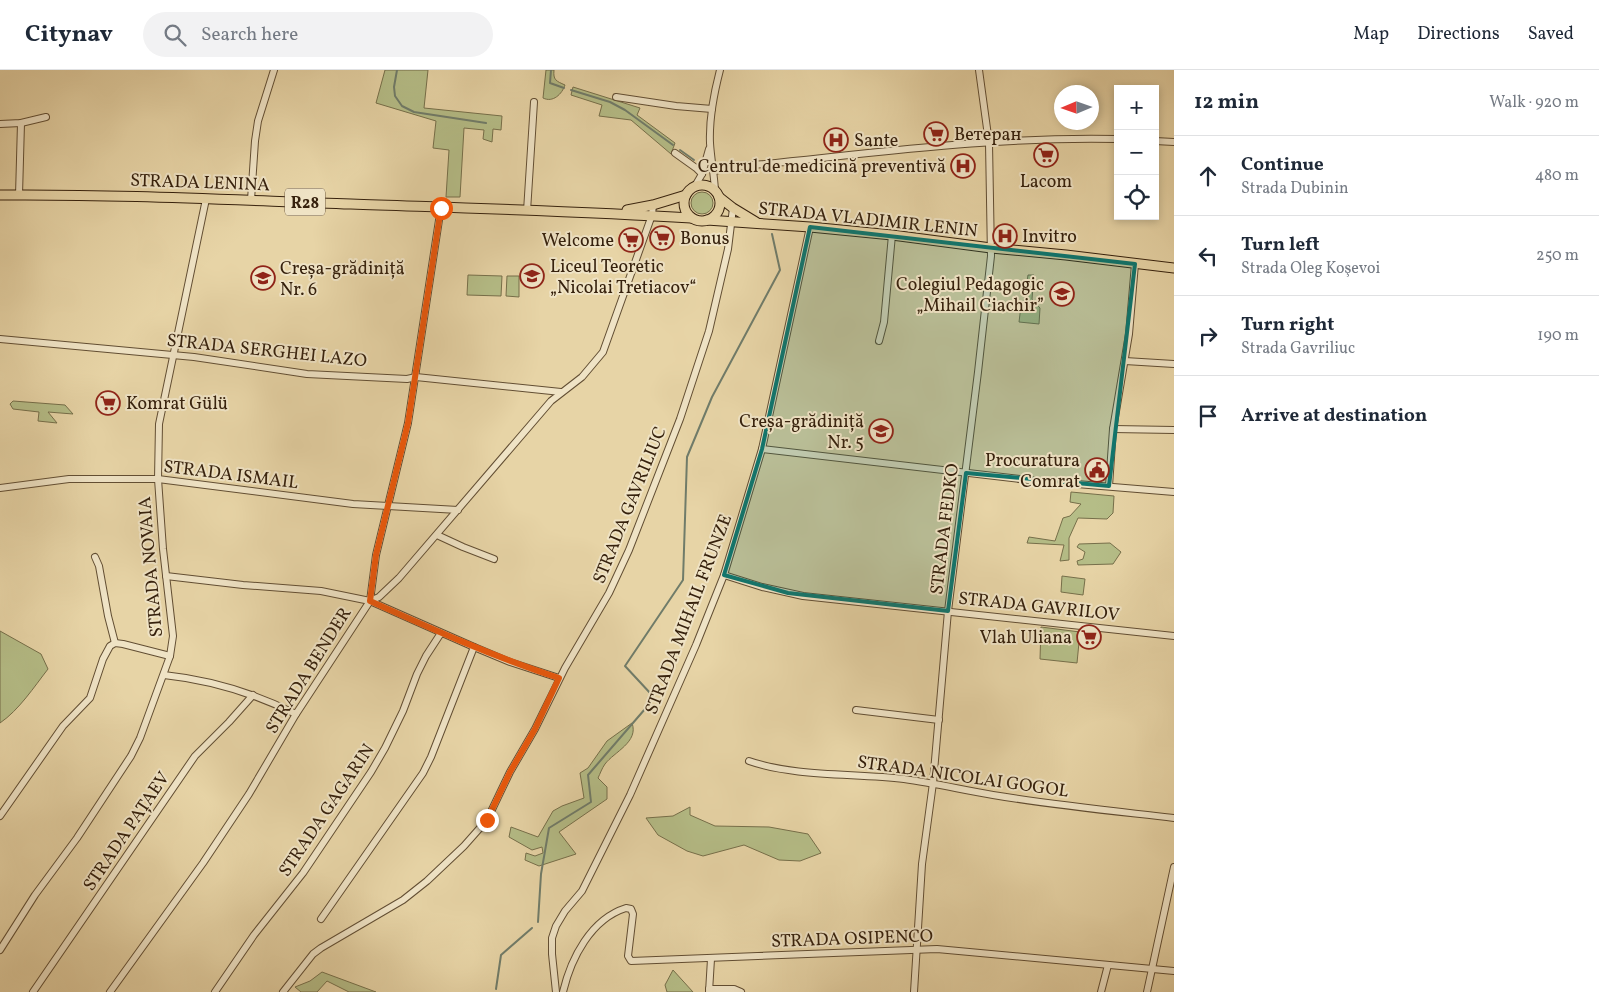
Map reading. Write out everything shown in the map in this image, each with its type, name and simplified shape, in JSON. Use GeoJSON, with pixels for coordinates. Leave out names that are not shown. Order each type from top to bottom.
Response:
{"type":"FeatureCollection","features":[{"type":"Feature","properties":{"kind":"main road"},"geometry":{"type":"LineString","coordinates":[[695,186],[706,185],[733,208],[759,224]]}},
{"type":"Feature","properties":{"kind":"main road","name":"R28"},"geometry":{"type":"LineString","coordinates":[[609,212],[653,205],[686,195],[695,186]]}},
{"type":"Feature","properties":{"kind":"main road"},"geometry":{"type":"LineString","coordinates":[[707,220],[712,218],[719,209],[717,194]]}},
{"type":"Feature","properties":{"kind":"main road","name":"STRADA LENINA"},"geometry":{"type":"LineString","coordinates":[[0,195],[251,200],[527,211],[609,212]]}},
{"type":"Feature","properties":{"kind":"main road"},"geometry":{"type":"LineString","coordinates":[[686,195],[684,207],[691,218]]}},
{"type":"Feature","properties":{"kind":"main road","name":"R28"},"geometry":{"type":"LineString","coordinates":[[609,212],[707,220]]}},
{"type":"Feature","properties":{"kind":"main road","name":"STRADA VLADIMIR LENIN"},"geometry":{"type":"LineString","coordinates":[[707,220],[892,235],[990,248],[1174,268]]}},
{"type":"Feature","properties":{"kind":"street"},"geometry":{"type":"LineString","coordinates":[[251,200],[258,121],[274,70]]}},
{"type":"Feature","properties":{"kind":"street"},"geometry":{"type":"LineString","coordinates":[[695,186],[702,174],[710,143],[712,109],[720,70]]}},
{"type":"Feature","properties":{"kind":"street","name":"STRADA FEDKO"},"geometry":{"type":"LineString","coordinates":[[914,992],[922,864],[933,783],[948,611],[966,473],[990,248],[989,143],[979,70]]}},
{"type":"Feature","properties":{"kind":"street"},"geometry":{"type":"LineString","coordinates":[[616,97],[651,103],[712,109]]}},
{"type":"Feature","properties":{"kind":"street"},"geometry":{"type":"LineString","coordinates":[[527,211],[534,102]]}},
{"type":"Feature","properties":{"kind":"street"},"geometry":{"type":"LineString","coordinates":[[0,124],[21,123],[46,117]]}},
{"type":"Feature","properties":{"kind":"street"},"geometry":{"type":"LineString","coordinates":[[19,195],[21,123]]}},
{"type":"Feature","properties":{"kind":"street"},"geometry":{"type":"LineString","coordinates":[[714,171],[763,164],[967,144],[1114,139]]}},
{"type":"Feature","properties":{"kind":"street"},"geometry":{"type":"LineString","coordinates":[[1159,141],[1174,142]]}},
{"type":"Feature","properties":{"kind":"street"},"geometry":{"type":"LineString","coordinates":[[710,143],[717,194]]}},
{"type":"Feature","properties":{"kind":"street"},"geometry":{"type":"LineString","coordinates":[[676,153],[702,174]]}},
{"type":"Feature","properties":{"kind":"street","name":"STRADA NOVAIA"},"geometry":{"type":"LineString","coordinates":[[0,950],[35,895],[77,838],[124,768],[140,738],[170,656],[173,636],[158,479],[159,424],[206,199]]}},
{"type":"Feature","properties":{"kind":"street","name":"STRADA BENDER"},"geometry":{"type":"LineString","coordinates":[[110,992],[203,863],[249,794],[296,714],[370,601],[385,592],[437,535],[542,410],[582,376],[604,352],[652,215],[653,205]]}},
{"type":"Feature","properties":{"kind":"street"},"geometry":{"type":"LineString","coordinates":[[370,601],[376,555],[408,423],[441,208]]}},
{"type":"Feature","properties":{"kind":"street","name":"STRADA GAVRILIUC"},"geometry":{"type":"LineString","coordinates":[[282,992],[317,951],[403,900],[427,881],[464,846],[487,820],[510,772],[535,729],[559,678],[616,579],[680,420],[709,331],[728,249],[733,208]]}},
{"type":"Feature","properties":{"kind":"street","name":"STRADA MIHAIL FRUNZE"},"geometry":{"type":"LineString","coordinates":[[556,992],[552,938],[556,926],[565,911],[582,891],[630,795],[696,645],[724,575],[762,449],[810,227]]}},
{"type":"Feature","properties":{"kind":"street"},"geometry":{"type":"LineString","coordinates":[[879,340],[884,322],[892,235]]}},
{"type":"Feature","properties":{"kind":"street"},"geometry":{"type":"LineString","coordinates":[[1109,486],[1113,429],[1125,360],[1135,264]]}},
{"type":"Feature","properties":{"kind":"street","name":"STRADA SERGHEI LAZO"},"geometry":{"type":"LineString","coordinates":[[0,339],[172,355],[307,374],[407,379],[416,377],[561,392]]}},
{"type":"Feature","properties":{"kind":"street"},"geometry":{"type":"LineString","coordinates":[[1125,360],[1174,364]]}},
{"type":"Feature","properties":{"kind":"street"},"geometry":{"type":"LineString","coordinates":[[1113,429],[1174,430]]}},
{"type":"Feature","properties":{"kind":"street"},"geometry":{"type":"LineString","coordinates":[[762,449],[1028,480],[1174,492]]}},
{"type":"Feature","properties":{"kind":"street","name":"STRADA ISMAIL"},"geometry":{"type":"LineString","coordinates":[[0,488],[69,480],[158,479],[387,507],[458,510]]}},
{"type":"Feature","properties":{"kind":"street"},"geometry":{"type":"LineString","coordinates":[[437,535],[494,560]]}},
{"type":"Feature","properties":{"kind":"street"},"geometry":{"type":"LineString","coordinates":[[95,557],[99,566],[115,643]]}},
{"type":"Feature","properties":{"kind":"street","name":"STRADA GAVRILOV"},"geometry":{"type":"LineString","coordinates":[[724,575],[762,587],[803,596],[1174,636]]}},
{"type":"Feature","properties":{"kind":"street"},"geometry":{"type":"LineString","coordinates":[[166,576],[243,585],[321,591],[370,601],[510,662],[559,678]]}},
{"type":"Feature","properties":{"kind":"street","name":"STRADA GAGARIN"},"geometry":{"type":"LineString","coordinates":[[215,992],[254,935],[303,874],[368,778],[386,748],[423,662],[441,633]]}},
{"type":"Feature","properties":{"kind":"street"},"geometry":{"type":"LineString","coordinates":[[0,816],[63,726],[90,698],[102,659],[110,646],[115,643],[123,644],[170,656]]}},
{"type":"Feature","properties":{"kind":"street"},"geometry":{"type":"LineString","coordinates":[[321,920],[423,773],[474,647]]}},
{"type":"Feature","properties":{"kind":"street"},"geometry":{"type":"LineString","coordinates":[[164,676],[210,682],[230,687],[296,714]]}},
{"type":"Feature","properties":{"kind":"street","name":"STRADA PAȚAEV"},"geometry":{"type":"LineString","coordinates":[[33,992],[195,756],[253,695]]}},
{"type":"Feature","properties":{"kind":"street"},"geometry":{"type":"LineString","coordinates":[[856,710],[938,720]]}},
{"type":"Feature","properties":{"kind":"street","name":"STRADA NICOLAI GOGOL"},"geometry":{"type":"LineString","coordinates":[[749,761],[768,767],[824,774],[878,776],[933,783],[994,795],[1174,818]]}},
{"type":"Feature","properties":{"kind":"street"},"geometry":{"type":"LineString","coordinates":[[1147,992],[1174,867]]}},
{"type":"Feature","properties":{"kind":"street","name":"STRADA OSIPENCO"},"geometry":{"type":"LineString","coordinates":[[564,992],[570,968],[585,940],[613,914],[624,908],[632,911],[633,918],[628,956],[630,960],[711,959],[936,949],[1174,971]]}},
{"type":"Feature","properties":{"kind":"street"},"geometry":{"type":"LineString","coordinates":[[711,959],[709,990],[734,989],[741,992]]}},
{"type":"Feature","properties":{"kind":"street"},"geometry":{"type":"LineString","coordinates":[[1101,992],[1108,965]]}},
{"type":"Feature","properties":{"kind":"highlighted area"},"geometry":{"type":"Polygon","coordinates":[[[810,227],[1135,264],[1109,486],[966,473],[948,611],[788,593],[724,575],[762,449],[810,227]]]}},
{"type":"Feature","properties":{"kind":"green space"},"geometry":{"type":"Polygon","coordinates":[[[385,70],[428,70],[424,108],[502,116],[501,130],[493,129],[492,142],[483,139],[484,130],[464,128],[460,197],[446,197],[449,150],[433,148],[436,121],[376,103],[385,70]]]}},
{"type":"Feature","properties":{"kind":"green space"},"geometry":{"type":"Polygon","coordinates":[[[546,70],[554,70],[556,80],[565,85],[562,92],[550,99],[543,98],[546,70]]]}},
{"type":"Feature","properties":{"kind":"green space"},"geometry":{"type":"Polygon","coordinates":[[[573,87],[640,108],[637,115],[675,143],[671,154],[631,120],[599,116],[602,105],[571,95],[573,87]]]}},
{"type":"Feature","properties":{"kind":"green space"},"geometry":{"type":"Polygon","coordinates":[[[702,192],[710,195],[713,203],[710,211],[702,214],[694,211],[691,203],[694,195],[702,192]]]}},
{"type":"Feature","properties":{"kind":"green space"},"geometry":{"type":"Polygon","coordinates":[[[468,275],[502,276],[501,296],[467,295],[468,275]]]}},
{"type":"Feature","properties":{"kind":"green space"},"geometry":{"type":"Polygon","coordinates":[[[1028,275],[1034,275],[1032,299],[1040,308],[1039,324],[1019,322],[1021,306],[1034,307],[1024,301],[1028,275]]]}},
{"type":"Feature","properties":{"kind":"green space"},"geometry":{"type":"Polygon","coordinates":[[[507,276],[519,276],[519,297],[506,296],[507,276]]]}},
{"type":"Feature","properties":{"kind":"green space"},"geometry":{"type":"Polygon","coordinates":[[[13,401],[65,405],[73,414],[48,412],[57,423],[38,421],[39,412],[13,409],[10,404],[13,401]]]}},
{"type":"Feature","properties":{"kind":"green space"},"geometry":{"type":"Polygon","coordinates":[[[1071,492],[1114,496],[1113,513],[1107,519],[1078,518],[1069,538],[1069,560],[1060,561],[1064,545],[1027,543],[1029,537],[1055,541],[1063,518],[1070,516],[1081,504],[1070,502],[1071,492]]]}},
{"type":"Feature","properties":{"kind":"green space"},"geometry":{"type":"Polygon","coordinates":[[[1110,543],[1121,552],[1113,564],[1078,565],[1077,561],[1083,559],[1085,552],[1077,547],[1079,544],[1110,543]]]}},
{"type":"Feature","properties":{"kind":"green space"},"geometry":{"type":"Polygon","coordinates":[[[1062,576],[1085,579],[1083,595],[1061,592],[1062,576]]]}},
{"type":"Feature","properties":{"kind":"green space"},"geometry":{"type":"Polygon","coordinates":[[[1041,627],[1080,632],[1077,663],[1040,659],[1041,627]]]}},
{"type":"Feature","properties":{"kind":"green space"},"geometry":{"type":"Polygon","coordinates":[[[0,631],[41,654],[48,669],[20,705],[0,723],[0,631]]]}},
{"type":"Feature","properties":{"kind":"green space"},"geometry":{"type":"Polygon","coordinates":[[[632,723],[632,736],[629,741],[605,764],[598,778],[607,787],[607,799],[559,832],[576,854],[539,866],[525,860],[526,853],[535,856],[543,853],[542,847],[532,850],[509,837],[511,827],[538,837],[553,811],[584,798],[580,773],[588,768],[607,741],[632,723]]]}},
{"type":"Feature","properties":{"kind":"green space"},"geometry":{"type":"Polygon","coordinates":[[[690,807],[690,815],[715,826],[769,827],[808,834],[821,853],[800,861],[779,860],[744,845],[703,856],[687,851],[658,835],[646,818],[673,816],[690,807]]]}},
{"type":"Feature","properties":{"kind":"green space"},"geometry":{"type":"Polygon","coordinates":[[[673,970],[693,992],[667,992],[665,985],[673,970]]]}},
{"type":"Feature","properties":{"kind":"green space"},"geometry":{"type":"Polygon","coordinates":[[[322,972],[376,992],[349,992],[327,981],[317,992],[301,992],[295,987],[310,981],[322,972]]]}},
{"type":"Feature","properties":{"kind":"waterway"},"geometry":{"type":"LineString","coordinates":[[397,70],[394,87],[395,96],[402,106],[414,112],[486,123]]}},
{"type":"Feature","properties":{"kind":"waterway"},"geometry":{"type":"LineString","coordinates":[[551,70],[550,83],[564,88]]}},
{"type":"Feature","properties":{"kind":"waterway"},"geometry":{"type":"LineString","coordinates":[[571,90],[610,102],[625,110],[673,145]]}},
{"type":"Feature","properties":{"kind":"waterway"},"geometry":{"type":"LineString","coordinates":[[680,150],[694,160]]}},
{"type":"Feature","properties":{"kind":"waterway"},"geometry":{"type":"LineString","coordinates":[[649,698],[651,694],[625,666],[683,580],[687,457],[712,397],[780,270],[772,234]]}},
{"type":"Feature","properties":{"kind":"waterway"},"geometry":{"type":"LineString","coordinates":[[538,922],[541,874],[549,828],[591,802],[588,775],[645,709],[647,703]]}},
{"type":"Feature","properties":{"kind":"waterway"},"geometry":{"type":"LineString","coordinates":[[496,989],[501,955],[532,928]]}},
{"type":"Feature","properties":{"kind":"place","name":"Ветеран"},"geometry":{"type":"Point","coordinates":[936,134]}},
{"type":"Feature","properties":{"kind":"place","name":"Sante"},"geometry":{"type":"Point","coordinates":[836,140]}},
{"type":"Feature","properties":{"kind":"place","name":"Lacom"},"geometry":{"type":"Point","coordinates":[1046,155]}},
{"type":"Feature","properties":{"kind":"place","name":"Centrul de medicină preventivă"},"geometry":{"type":"Point","coordinates":[963,166]}},
{"type":"Feature","properties":{"kind":"place","name":"Invitro"},"geometry":{"type":"Point","coordinates":[1005,236]}},
{"type":"Feature","properties":{"kind":"place","name":"Bonus"},"geometry":{"type":"Point","coordinates":[662,238]}},
{"type":"Feature","properties":{"kind":"place","name":"Welcome"},"geometry":{"type":"Point","coordinates":[631,240]}},
{"type":"Feature","properties":{"kind":"place","name":"Liceul Teoretic „Nicolai Tretiacov“"},"geometry":{"type":"Point","coordinates":[532,276]}},
{"type":"Feature","properties":{"kind":"place","name":"Creșa-grădiniță Nr. 6"},"geometry":{"type":"Point","coordinates":[263,278]}},
{"type":"Feature","properties":{"kind":"place","name":"Colegiul Pedagogic „Mihail Ciachir”"},"geometry":{"type":"Point","coordinates":[1062,294]}},
{"type":"Feature","properties":{"kind":"place","name":"Komrat Gülü"},"geometry":{"type":"Point","coordinates":[108,403]}},
{"type":"Feature","properties":{"kind":"place","name":"Creșa-grădiniță Nr. 5"},"geometry":{"type":"Point","coordinates":[881,431]}},
{"type":"Feature","properties":{"kind":"place","name":"Procuratura Comrat"},"geometry":{"type":"Point","coordinates":[1097,470]}},
{"type":"Feature","properties":{"kind":"place","name":"Vlah Uliana"},"geometry":{"type":"Point","coordinates":[1089,637]}},
{"type":"Feature","properties":{"kind":"route"},"geometry":{"type":"LineString","coordinates":[[441,208],[408,423],[376,555],[370,601],[510,662],[559,678],[548,704],[510,772],[487,820]]}}]}
